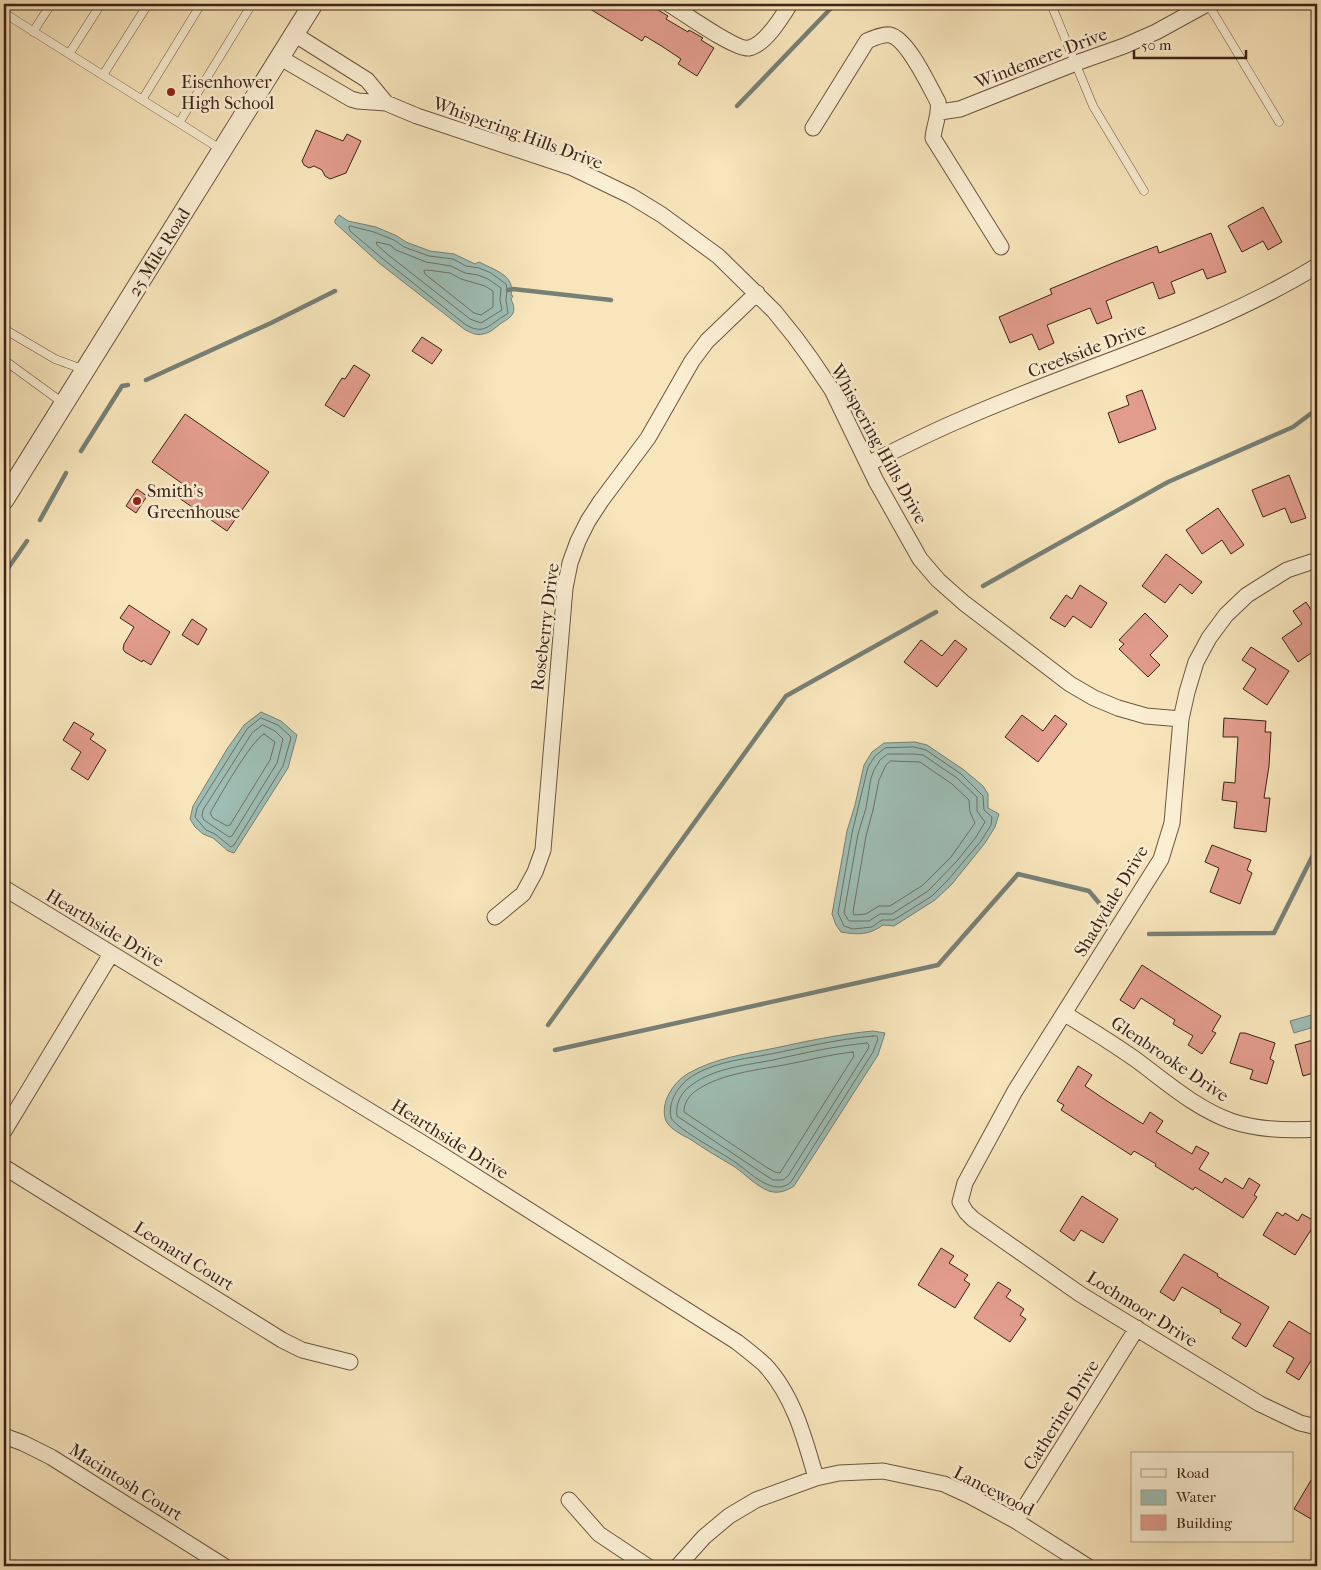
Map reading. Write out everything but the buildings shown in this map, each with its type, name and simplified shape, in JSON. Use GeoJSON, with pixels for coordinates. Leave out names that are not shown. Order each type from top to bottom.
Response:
{"type":"FeatureCollection","features":[{"type":"Feature","properties":{"kind":"street","name":"25 Mile Road"},"geometry":{"type":"LineString","coordinates":[[4,500],[313,4]]}},
{"type":"Feature","properties":{"kind":"street"},"geometry":{"type":"LineString","coordinates":[[669,4],[734,44],[747,49],[756,46],[765,38],[790,4]]}},
{"type":"Feature","properties":{"kind":"street","name":"Windemere Drive"},"geometry":{"type":"LineString","coordinates":[[940,112],[960,109],[1124,46],[1156,32],[1207,4]]}},
{"type":"Feature","properties":{"kind":"street","name":"Whispering Hills Drive"},"geometry":{"type":"LineString","coordinates":[[294,34],[367,80],[386,103]]}},
{"type":"Feature","properties":{"kind":"street"},"geometry":{"type":"LineString","coordinates":[[813,128],[867,41],[879,36],[890,35],[901,42],[938,102],[940,112],[933,138],[1001,247]]}},
{"type":"Feature","properties":{"kind":"street","name":"Whispering Hills Drive"},"geometry":{"type":"LineString","coordinates":[[279,57],[351,99],[386,103],[417,116],[573,168],[631,196],[662,215],[711,251],[757,293],[785,324],[832,390],[868,464],[920,559],[938,580],[964,603],[1070,684],[1094,698],[1118,708],[1146,716],[1181,719]]}},
{"type":"Feature","properties":{"kind":"street","name":"Creekside Drive"},"geometry":{"type":"LineString","coordinates":[[868,464],[960,420],[1237,309],[1286,285],[1317,266]]}},
{"type":"Feature","properties":{"kind":"street","name":"Roseberry Drive"},"geometry":{"type":"LineString","coordinates":[[495,917],[523,894],[535,872],[543,850],[565,588],[570,563],[578,541],[601,501],[648,438],[692,361],[707,341],[757,293]]}},
{"type":"Feature","properties":{"kind":"street","name":"Shadydale Drive"},"geometry":{"type":"LineString","coordinates":[[960,1202],[965,1183],[1015,1091],[1065,1014],[1160,859],[1172,823],[1181,719],[1196,662],[1209,638],[1226,616],[1247,595],[1287,570],[1317,560]]}},
{"type":"Feature","properties":{"kind":"street","name":"Hearthside Drive"},"geometry":{"type":"LineString","coordinates":[[4,888],[450,1160],[737,1342],[764,1365],[786,1394],[800,1422],[816,1478]]}},
{"type":"Feature","properties":{"kind":"street"},"geometry":{"type":"LineString","coordinates":[[4,1130],[111,954]]}},
{"type":"Feature","properties":{"kind":"street","name":"Glenbrooke Drive"},"geometry":{"type":"LineString","coordinates":[[1065,1014],[1111,1042],[1179,1092],[1207,1110],[1231,1121],[1264,1129],[1317,1129]]}},
{"type":"Feature","properties":{"kind":"street","name":"Leonard Court"},"geometry":{"type":"LineString","coordinates":[[4,1168],[282,1340],[302,1350],[350,1362]]}},
{"type":"Feature","properties":{"kind":"street","name":"Lochmoor Drive"},"geometry":{"type":"LineString","coordinates":[[960,1202],[973,1219],[1080,1294],[1260,1404],[1300,1423],[1317,1427]]}},
{"type":"Feature","properties":{"kind":"street","name":"Catherine Drive"},"geometry":{"type":"LineString","coordinates":[[1016,1521],[1137,1328]]}},
{"type":"Feature","properties":{"kind":"street","name":"Macintosh Court"},"geometry":{"type":"LineString","coordinates":[[4,1436],[51,1457],[224,1566]]}},
{"type":"Feature","properties":{"kind":"street","name":"Lancewood"},"geometry":{"type":"LineString","coordinates":[[678,1566],[704,1537],[729,1516],[756,1500],[816,1478],[840,1473],[883,1471],[944,1484],[1016,1521],[1087,1566]]}},
{"type":"Feature","properties":{"kind":"street"},"geometry":{"type":"LineString","coordinates":[[569,1500],[599,1534],[647,1566]]}},
{"type":"Feature","properties":{"kind":"lane"},"geometry":{"type":"LineString","coordinates":[[33,32],[51,4]]}},
{"type":"Feature","properties":{"kind":"lane"},"geometry":{"type":"LineString","coordinates":[[69,54],[101,4]]}},
{"type":"Feature","properties":{"kind":"lane"},"geometry":{"type":"LineString","coordinates":[[103,75],[148,4]]}},
{"type":"Feature","properties":{"kind":"lane"},"geometry":{"type":"LineString","coordinates":[[142,100],[201,4]]}},
{"type":"Feature","properties":{"kind":"lane"},"geometry":{"type":"LineString","coordinates":[[179,123],[252,4]]}},
{"type":"Feature","properties":{"kind":"lane"},"geometry":{"type":"LineString","coordinates":[[1051,4],[1093,106],[1144,191]]}},
{"type":"Feature","properties":{"kind":"lane"},"geometry":{"type":"LineString","coordinates":[[1207,4],[1279,122]]}},
{"type":"Feature","properties":{"kind":"lane"},"geometry":{"type":"LineString","coordinates":[[4,13],[222,150]]}},
{"type":"Feature","properties":{"kind":"lane"},"geometry":{"type":"LineString","coordinates":[[4,329],[55,359],[85,370]]}},
{"type":"Feature","properties":{"kind":"lane"},"geometry":{"type":"LineString","coordinates":[[4,360],[64,404]]}},
{"type":"Feature","properties":{"kind":"water"},"geometry":{"type":"Polygon","coordinates":[[[339,215],[348,221],[376,227],[406,242],[430,251],[454,254],[475,264],[479,262],[496,270],[510,282],[512,288],[511,295],[513,296],[511,299],[514,308],[512,314],[486,333],[475,334],[466,330],[379,263],[335,223],[339,215]]]}},
{"type":"Feature","properties":{"kind":"water"},"geometry":{"type":"Polygon","coordinates":[[[261,712],[281,721],[297,735],[288,768],[234,853],[228,851],[213,838],[203,834],[190,819],[193,806],[227,749],[244,725],[261,712]]]}},
{"type":"Feature","properties":{"kind":"water"},"geometry":{"type":"Polygon","coordinates":[[[915,742],[927,745],[964,770],[983,786],[988,794],[988,808],[999,814],[995,827],[985,843],[952,884],[935,900],[894,926],[883,925],[873,931],[864,933],[841,932],[832,914],[847,831],[864,765],[872,752],[884,743],[915,742]]]}},
{"type":"Feature","properties":{"kind":"water"},"geometry":{"type":"Polygon","coordinates":[[[1315,1014],[1317,1026],[1294,1033],[1290,1021],[1315,1014]]]}},
{"type":"Feature","properties":{"kind":"water"},"geometry":{"type":"Polygon","coordinates":[[[873,1031],[885,1033],[878,1055],[794,1186],[782,1192],[764,1189],[735,1167],[676,1132],[666,1121],[664,1114],[669,1093],[678,1081],[699,1068],[720,1060],[742,1055],[824,1038],[873,1031]]]}},
{"type":"Feature","properties":{"kind":"waterway"},"geometry":{"type":"LineString","coordinates":[[737,106],[835,4]]}},
{"type":"Feature","properties":{"kind":"waterway"},"geometry":{"type":"LineString","coordinates":[[508,290],[611,300]]}},
{"type":"Feature","properties":{"kind":"waterway"},"geometry":{"type":"LineString","coordinates":[[146,380],[271,323],[335,291]]}},
{"type":"Feature","properties":{"kind":"waterway"},"geometry":{"type":"LineString","coordinates":[[81,451],[122,386],[128,385]]}},
{"type":"Feature","properties":{"kind":"waterway"},"geometry":{"type":"LineString","coordinates":[[983,586],[1168,482],[1293,427],[1317,409]]}},
{"type":"Feature","properties":{"kind":"waterway"},"geometry":{"type":"LineString","coordinates":[[40,520],[66,473]]}},
{"type":"Feature","properties":{"kind":"waterway"},"geometry":{"type":"LineString","coordinates":[[4,574],[27,541]]}},
{"type":"Feature","properties":{"kind":"waterway"},"geometry":{"type":"LineString","coordinates":[[548,1025],[786,696],[936,612]]}},
{"type":"Feature","properties":{"kind":"waterway"},"geometry":{"type":"LineString","coordinates":[[1149,934],[1274,933],[1317,847]]}},
{"type":"Feature","properties":{"kind":"waterway"},"geometry":{"type":"LineString","coordinates":[[555,1050],[938,965],[1018,874],[1089,891],[1105,910]]}},
{"type":"Feature","properties":{"kind":"place","name":"Eisenhower High School"},"geometry":{"type":"Point","coordinates":[171,92]}},
{"type":"Feature","properties":{"kind":"place","name":"Smith's Greenhouse"},"geometry":{"type":"Point","coordinates":[137,501]}}]}
